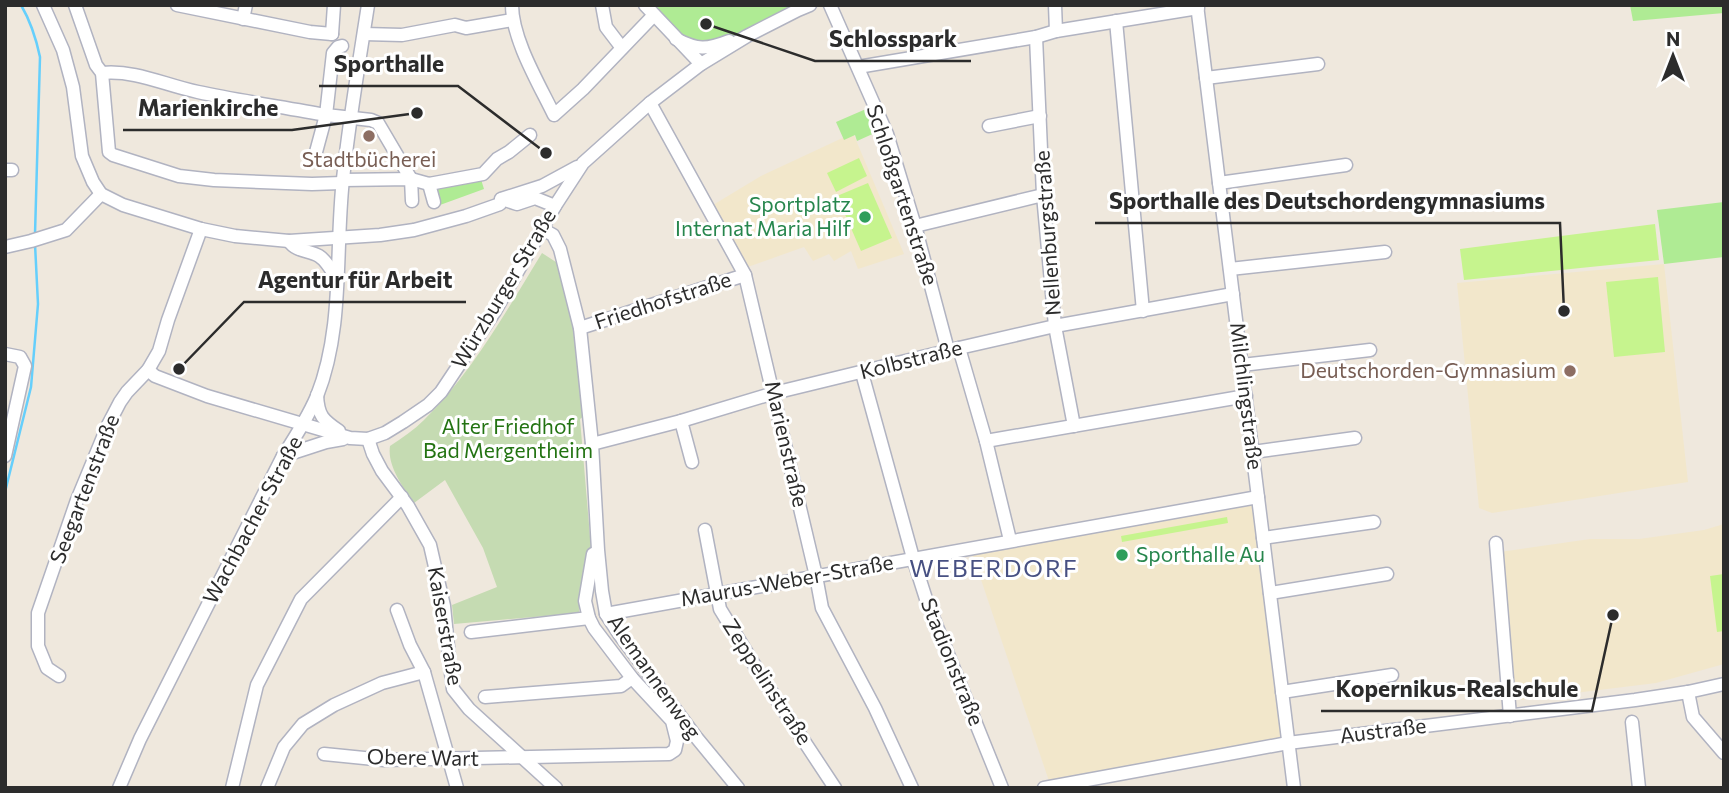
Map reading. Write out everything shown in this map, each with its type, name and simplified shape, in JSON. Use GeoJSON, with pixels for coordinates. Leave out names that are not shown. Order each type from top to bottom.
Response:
{"type":"FeatureCollection","features":[{"type":"Feature","properties":{"kind":"street"},"geometry":{"type":"LineString","coordinates":[[43,5],[63,50],[73,87],[82,156],[101,194],[123,205],[201,229],[289,242],[414,230],[470,215],[475,208],[542,186],[583,163]]}},
{"type":"Feature","properties":{"kind":"street"},"geometry":{"type":"LineString","coordinates":[[75,5],[96,65],[102,73],[109,152],[179,176],[312,184],[411,179],[429,184],[484,180],[497,159],[530,135]]}},
{"type":"Feature","properties":{"kind":"street"},"geometry":{"type":"LineString","coordinates":[[177,5],[332,34]]}},
{"type":"Feature","properties":{"kind":"street"},"geometry":{"type":"LineString","coordinates":[[243,19],[246,5]]}},
{"type":"Feature","properties":{"kind":"street"},"geometry":{"type":"LineString","coordinates":[[334,5],[332,34],[342,46]]}},
{"type":"Feature","properties":{"kind":"street","name":"Wachbacher Straße"},"geometry":{"type":"LineString","coordinates":[[118,788],[140,739],[283,456],[304,425],[317,395],[332,341],[343,182],[368,5]]}},
{"type":"Feature","properties":{"kind":"street"},"geometry":{"type":"LineString","coordinates":[[512,5],[512,20],[554,115],[622,48],[649,10],[701,64]]}},
{"type":"Feature","properties":{"kind":"street"},"geometry":{"type":"LineString","coordinates":[[602,5],[606,27],[622,48]]}},
{"type":"Feature","properties":{"kind":"street","name":"Schloßgartenstraße"},"geometry":{"type":"LineString","coordinates":[[830,5],[887,134],[953,349],[986,441],[1010,540]]}},
{"type":"Feature","properties":{"kind":"street"},"geometry":{"type":"LineString","coordinates":[[1055,5],[1056,31]]}},
{"type":"Feature","properties":{"kind":"street"},"geometry":{"type":"LineString","coordinates":[[680,42],[702,49],[713,47],[733,40],[776,16],[804,7]]}},
{"type":"Feature","properties":{"kind":"street","name":"Würzburger Straße"},"geometry":{"type":"LineString","coordinates":[[148,370],[155,376],[207,396],[350,438],[368,439],[385,433],[428,405],[441,392],[495,311],[583,163],[650,103],[701,64],[747,36],[804,7]]}},
{"type":"Feature","properties":{"kind":"street"},"geometry":{"type":"LineString","coordinates":[[858,67],[1198,7]]}},
{"type":"Feature","properties":{"kind":"street","name":"Milchlingstraße"},"geometry":{"type":"LineString","coordinates":[[1198,7],[1294,788]]}},
{"type":"Feature","properties":{"kind":"street"},"geometry":{"type":"LineString","coordinates":[[364,34],[402,35],[455,25],[478,27],[512,20]]}},
{"type":"Feature","properties":{"kind":"street"},"geometry":{"type":"LineString","coordinates":[[1116,21],[1143,311]]}},
{"type":"Feature","properties":{"kind":"street","name":"Nellenburgstraße"},"geometry":{"type":"LineString","coordinates":[[1036,37],[1043,195],[1055,326],[1074,426]]}},
{"type":"Feature","properties":{"kind":"street"},"geometry":{"type":"LineString","coordinates":[[680,42],[683,77]]}},
{"type":"Feature","properties":{"kind":"street"},"geometry":{"type":"LineString","coordinates":[[316,152],[326,115],[333,53],[342,46],[362,47]]}},
{"type":"Feature","properties":{"kind":"street"},"geometry":{"type":"LineString","coordinates":[[1206,78],[1318,64]]}},
{"type":"Feature","properties":{"kind":"street"},"geometry":{"type":"LineString","coordinates":[[102,73],[134,74],[195,92],[326,115],[372,120],[378,123],[411,179],[412,201]]}},
{"type":"Feature","properties":{"kind":"street","name":"Marienstraße"},"geometry":{"type":"LineString","coordinates":[[650,103],[745,275],[822,608],[875,708],[912,788]]}},
{"type":"Feature","properties":{"kind":"street"},"geometry":{"type":"LineString","coordinates":[[989,126],[1040,116]]}},
{"type":"Feature","properties":{"kind":"street"},"geometry":{"type":"LineString","coordinates":[[1219,184],[1346,164]]}},
{"type":"Feature","properties":{"kind":"street"},"geometry":{"type":"LineString","coordinates":[[429,184],[434,202]]}},
{"type":"Feature","properties":{"kind":"street"},"geometry":{"type":"LineString","coordinates":[[5,247],[66,230],[101,194]]}},
{"type":"Feature","properties":{"kind":"street"},"geometry":{"type":"LineString","coordinates":[[915,226],[1043,195]]}},
{"type":"Feature","properties":{"kind":"street"},"geometry":{"type":"LineString","coordinates":[[502,199],[517,204],[535,198],[555,206]]}},
{"type":"Feature","properties":{"kind":"street","name":"Seegartenstraße"},"geometry":{"type":"LineString","coordinates":[[59,676],[47,668],[38,646],[38,613],[77,500],[108,425],[127,392],[148,370],[159,351],[201,229]]}},
{"type":"Feature","properties":{"kind":"street","name":"Alemannenweg"},"geometry":{"type":"LineString","coordinates":[[542,229],[553,235],[560,248],[580,328],[592,444],[598,550],[606,614],[696,737],[738,788]]}},
{"type":"Feature","properties":{"kind":"street"},"geometry":{"type":"LineString","coordinates":[[289,242],[292,247],[318,256],[326,262],[337,279]]}},
{"type":"Feature","properties":{"kind":"street"},"geometry":{"type":"LineString","coordinates":[[1230,269],[1385,252]]}},
{"type":"Feature","properties":{"kind":"street","name":"Friedhofstraße"},"geometry":{"type":"LineString","coordinates":[[580,328],[745,275]]}},
{"type":"Feature","properties":{"kind":"street","name":"Kolbstraße"},"geometry":{"type":"LineString","coordinates":[[592,444],[774,393],[953,349],[1055,326],[1233,295]]}},
{"type":"Feature","properties":{"kind":"street"},"geometry":{"type":"LineString","coordinates":[[1242,365],[1370,350]]}},
{"type":"Feature","properties":{"kind":"street"},"geometry":{"type":"LineString","coordinates":[[5,354],[20,357],[25,366],[5,455]]}},
{"type":"Feature","properties":{"kind":"street","name":"Stadionstraße"},"geometry":{"type":"LineString","coordinates":[[862,373],[927,601],[1002,788]]}},
{"type":"Feature","properties":{"kind":"street"},"geometry":{"type":"LineString","coordinates":[[317,395],[320,414],[327,423],[350,438]]}},
{"type":"Feature","properties":{"kind":"street"},"geometry":{"type":"LineString","coordinates":[[986,441],[1246,396]]}},
{"type":"Feature","properties":{"kind":"street"},"geometry":{"type":"LineString","coordinates":[[681,421],[692,462]]}},
{"type":"Feature","properties":{"kind":"street"},"geometry":{"type":"LineString","coordinates":[[304,425],[314,436],[326,442]]}},
{"type":"Feature","properties":{"kind":"street"},"geometry":{"type":"LineString","coordinates":[[283,456],[326,442],[350,438]]}},
{"type":"Feature","properties":{"kind":"street"},"geometry":{"type":"LineString","coordinates":[[1252,452],[1355,438]]}},
{"type":"Feature","properties":{"kind":"street","name":"Kaiserstraße"},"geometry":{"type":"LineString","coordinates":[[368,439],[382,471],[402,496],[430,545],[444,606],[453,689],[468,709],[556,788]]}},
{"type":"Feature","properties":{"kind":"street"},"geometry":{"type":"LineString","coordinates":[[232,788],[257,685],[301,598],[402,496]]}},
{"type":"Feature","properties":{"kind":"street","name":"Maurus-Weber-Straße"},"geometry":{"type":"LineString","coordinates":[[606,614],[1258,496]]}},
{"type":"Feature","properties":{"kind":"street"},"geometry":{"type":"LineString","coordinates":[[1263,538],[1374,522]]}},
{"type":"Feature","properties":{"kind":"street","name":"Zeppelinstraße"},"geometry":{"type":"LineString","coordinates":[[705,530],[720,610],[835,788]]}},
{"type":"Feature","properties":{"kind":"street"},"geometry":{"type":"LineString","coordinates":[[1496,543],[1510,716]]}},
{"type":"Feature","properties":{"kind":"street"},"geometry":{"type":"LineString","coordinates":[[485,697],[621,686],[632,678],[589,618],[585,601],[593,554],[598,550]]}},
{"type":"Feature","properties":{"kind":"street"},"geometry":{"type":"LineString","coordinates":[[1270,593],[1387,574]]}},
{"type":"Feature","properties":{"kind":"street"},"geometry":{"type":"LineString","coordinates":[[397,610],[424,672],[457,788]]}},
{"type":"Feature","properties":{"kind":"street"},"geometry":{"type":"LineString","coordinates":[[471,632],[589,618]]}},
{"type":"Feature","properties":{"kind":"street"},"geometry":{"type":"LineString","coordinates":[[267,788],[284,747],[303,723],[382,683],[424,672]]}},
{"type":"Feature","properties":{"kind":"street"},"geometry":{"type":"LineString","coordinates":[[1282,692],[1392,675]]}},
{"type":"Feature","properties":{"kind":"street","name":"Obere Wart"},"geometry":{"type":"LineString","coordinates":[[324,754],[384,760],[668,754],[675,750],[677,741],[672,721],[632,678]]}},
{"type":"Feature","properties":{"kind":"street","name":"Austraße"},"geometry":{"type":"LineString","coordinates":[[1044,788],[1289,743],[1688,692],[1724,684]]}},
{"type":"Feature","properties":{"kind":"street"},"geometry":{"type":"LineString","coordinates":[[1688,692],[1693,717],[1724,753]]}},
{"type":"Feature","properties":{"kind":"street"},"geometry":{"type":"LineString","coordinates":[[1632,722],[1639,788]]}},
{"type":"Feature","properties":{"kind":"shaded area"},"geometry":{"type":"Polygon","coordinates":[[[853,133],[904,254],[858,269],[851,251],[834,261],[829,254],[813,261],[804,247],[742,269],[708,208],[761,176],[853,133]]]}},
{"type":"Feature","properties":{"kind":"shaded area","name":"Deutschorden-Gymnasium"},"geometry":{"type":"Polygon","coordinates":[[[1664,264],[1688,482],[1492,513],[1479,508],[1457,283],[1664,264]]]}},
{"type":"Feature","properties":{"kind":"shaded area"},"geometry":{"type":"Polygon","coordinates":[[[1258,497],[1288,743],[1051,787],[970,547],[1258,497]]]}},
{"type":"Feature","properties":{"kind":"shaded area"},"geometry":{"type":"Polygon","coordinates":[[[1724,524],[1724,664],[1656,683],[1509,701],[1500,552],[1590,539],[1639,539],[1704,530],[1724,524]]]}},
{"type":"Feature","properties":{"kind":"green space"},"geometry":{"type":"Polygon","coordinates":[[[650,5],[810,5],[713,47],[681,36],[650,5]]]}},
{"type":"Feature","properties":{"kind":"green space"},"geometry":{"type":"Polygon","coordinates":[[[1630,5],[1724,5],[1724,13],[1633,21],[1630,5]]]}},
{"type":"Feature","properties":{"kind":"green space"},"geometry":{"type":"Polygon","coordinates":[[[866,109],[877,132],[857,141],[855,135],[844,140],[836,122],[866,109]]]}},
{"type":"Feature","properties":{"kind":"green space"},"geometry":{"type":"Polygon","coordinates":[[[859,158],[867,176],[836,192],[827,173],[859,158]]]}},
{"type":"Feature","properties":{"kind":"green space"},"geometry":{"type":"Polygon","coordinates":[[[480,176],[484,189],[440,205],[433,189],[480,176]]]}},
{"type":"Feature","properties":{"kind":"green space","name":"Sportplatz Internat Maria Hilf"},"geometry":{"type":"Polygon","coordinates":[[[868,183],[892,238],[861,251],[837,196],[868,183]]]}},
{"type":"Feature","properties":{"kind":"green space"},"geometry":{"type":"Polygon","coordinates":[[[1724,202],[1724,257],[1664,264],[1657,210],[1724,202]]]}},
{"type":"Feature","properties":{"kind":"green space"},"geometry":{"type":"Polygon","coordinates":[[[1655,224],[1659,260],[1464,280],[1460,249],[1655,224]]]}},
{"type":"Feature","properties":{"kind":"green space","name":"Alter Friedhof Bad Mergentheim"},"geometry":{"type":"Polygon","coordinates":[[[542,253],[559,264],[578,343],[584,416],[580,419],[591,548],[579,613],[454,624],[452,605],[497,587],[483,548],[445,480],[414,503],[393,469],[390,446],[420,424],[458,382],[488,340],[542,253]]]}},
{"type":"Feature","properties":{"kind":"green space"},"geometry":{"type":"Polygon","coordinates":[[[1658,277],[1665,352],[1614,357],[1606,282],[1658,277]]]}},
{"type":"Feature","properties":{"kind":"green space"},"geometry":{"type":"Polygon","coordinates":[[[1227,517],[1228,523],[1122,542],[1121,536],[1227,517]]]}},
{"type":"Feature","properties":{"kind":"green space"},"geometry":{"type":"Polygon","coordinates":[[[1724,574],[1724,631],[1717,632],[1710,576],[1724,574]]]}},
{"type":"Feature","properties":{"kind":"waterway"},"geometry":{"type":"LineString","coordinates":[[21,5],[33,30],[40,57],[35,234]]}},
{"type":"Feature","properties":{"kind":"waterway"},"geometry":{"type":"LineString","coordinates":[[5,492],[31,387],[38,304],[35,244]]}},
{"type":"Feature","properties":{"kind":"place","name":"Schlosspark"},"geometry":{"type":"Point","coordinates":[706,24]}},
{"type":"Feature","properties":{"kind":"place","name":"Marienkirche"},"geometry":{"type":"Point","coordinates":[417,113]}},
{"type":"Feature","properties":{"kind":"place","name":"Stadtbücherei"},"geometry":{"type":"Point","coordinates":[369,136]}},
{"type":"Feature","properties":{"kind":"place","name":"Sporthalle"},"geometry":{"type":"Point","coordinates":[546,153]}},
{"type":"Feature","properties":{"kind":"place","name":"Sportplatz Internat Maria Hilf"},"geometry":{"type":"Point","coordinates":[865,217]}},
{"type":"Feature","properties":{"kind":"place","name":"Sporthalle des Deutschordengymnasiums"},"geometry":{"type":"Point","coordinates":[1564,311]}},
{"type":"Feature","properties":{"kind":"place","name":"Agentur für Arbeit"},"geometry":{"type":"Point","coordinates":[179,369]}},
{"type":"Feature","properties":{"kind":"place","name":"Deutschorden-Gymnasium"},"geometry":{"type":"Point","coordinates":[1570,371]}},
{"type":"Feature","properties":{"kind":"place","name":"Sporthalle Au"},"geometry":{"type":"Point","coordinates":[1122,555]}},
{"type":"Feature","properties":{"kind":"place","name":"Kopernikus-Realschule"},"geometry":{"type":"Point","coordinates":[1613,615]}},
{"type":"Feature","properties":{"kind":"district","name":"WEBERDORF"},"geometry":{"type":"Point","coordinates":[994,569]}}]}
